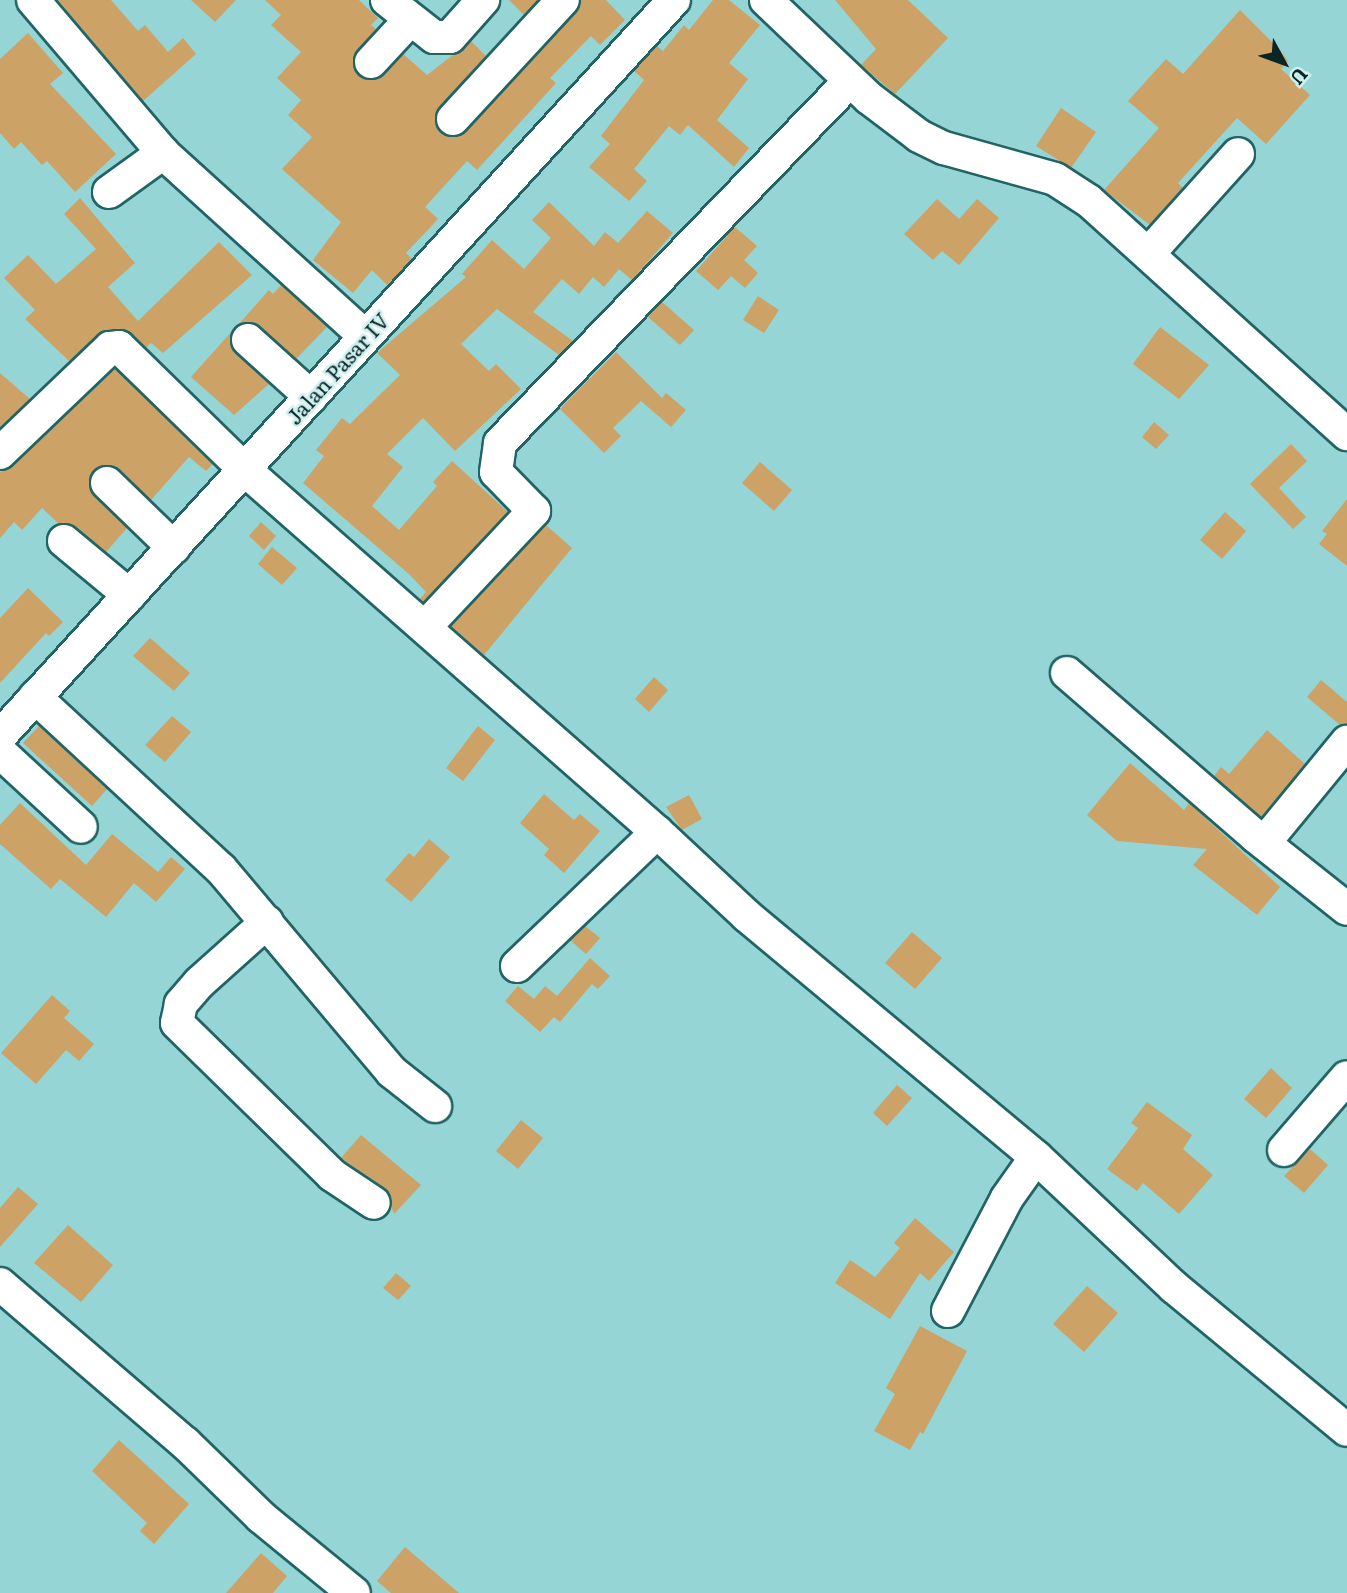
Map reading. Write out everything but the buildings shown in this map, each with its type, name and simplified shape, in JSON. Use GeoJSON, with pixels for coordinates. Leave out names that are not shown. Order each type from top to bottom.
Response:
{"type":"FeatureCollection","features":[{"type":"Feature","properties":{"kind":"street"},"geometry":{"type":"LineString","coordinates":[[33,0],[163,153],[365,336]]}},
{"type":"Feature","properties":{"kind":"street"},"geometry":{"type":"LineString","coordinates":[[371,62],[398,10],[434,37],[450,37],[483,0]]}},
{"type":"Feature","properties":{"kind":"street"},"geometry":{"type":"LineString","coordinates":[[453,119],[563,0]]}},
{"type":"Feature","properties":{"kind":"street","name":"Jalan Pasar IV"},"geometry":{"type":"LineString","coordinates":[[0,736],[674,0]]}},
{"type":"Feature","properties":{"kind":"street"},"geometry":{"type":"LineString","coordinates":[[766,0],[897,121],[944,148],[1055,179],[1149,253],[1347,434]]}},
{"type":"Feature","properties":{"kind":"street"},"geometry":{"type":"LineString","coordinates":[[426,626],[534,511],[496,472],[500,443],[850,80]]}},
{"type":"Feature","properties":{"kind":"street"},"geometry":{"type":"LineString","coordinates":[[109,192],[163,153]]}},
{"type":"Feature","properties":{"kind":"street"},"geometry":{"type":"LineString","coordinates":[[1149,253],[1238,154]]}},
{"type":"Feature","properties":{"kind":"street"},"geometry":{"type":"LineString","coordinates":[[248,340],[311,397]]}},
{"type":"Feature","properties":{"kind":"street"},"geometry":{"type":"LineString","coordinates":[[0,453],[114,345],[245,470],[426,626],[747,916],[1036,1157],[1174,1287],[1347,1430]]}},
{"type":"Feature","properties":{"kind":"street"},"geometry":{"type":"LineString","coordinates":[[107,483],[174,548]]}},
{"type":"Feature","properties":{"kind":"street"},"geometry":{"type":"LineString","coordinates":[[64,541],[129,595]]}},
{"type":"Feature","properties":{"kind":"street"},"geometry":{"type":"LineString","coordinates":[[1067,673],[1264,843],[1347,909]]}},
{"type":"Feature","properties":{"kind":"street"},"geometry":{"type":"LineString","coordinates":[[34,697],[220,869],[392,1072],[435,1105]]}},
{"type":"Feature","properties":{"kind":"street"},"geometry":{"type":"LineString","coordinates":[[1264,843],[1347,742]]}},
{"type":"Feature","properties":{"kind":"street"},"geometry":{"type":"LineString","coordinates":[[0,752],[81,827]]}},
{"type":"Feature","properties":{"kind":"street"},"geometry":{"type":"LineString","coordinates":[[517,966],[657,832]]}},
{"type":"Feature","properties":{"kind":"street"},"geometry":{"type":"LineString","coordinates":[[267,922],[199,983],[181,1004],[177,1023],[332,1175],[374,1203]]}},
{"type":"Feature","properties":{"kind":"street"},"geometry":{"type":"LineString","coordinates":[[1284,1150],[1347,1077]]}},
{"type":"Feature","properties":{"kind":"street"},"geometry":{"type":"LineString","coordinates":[[948,1311],[1007,1198],[1036,1157]]}},
{"type":"Feature","properties":{"kind":"street"},"geometry":{"type":"LineString","coordinates":[[0,1284],[185,1443],[261,1517],[354,1593]]}}]}
